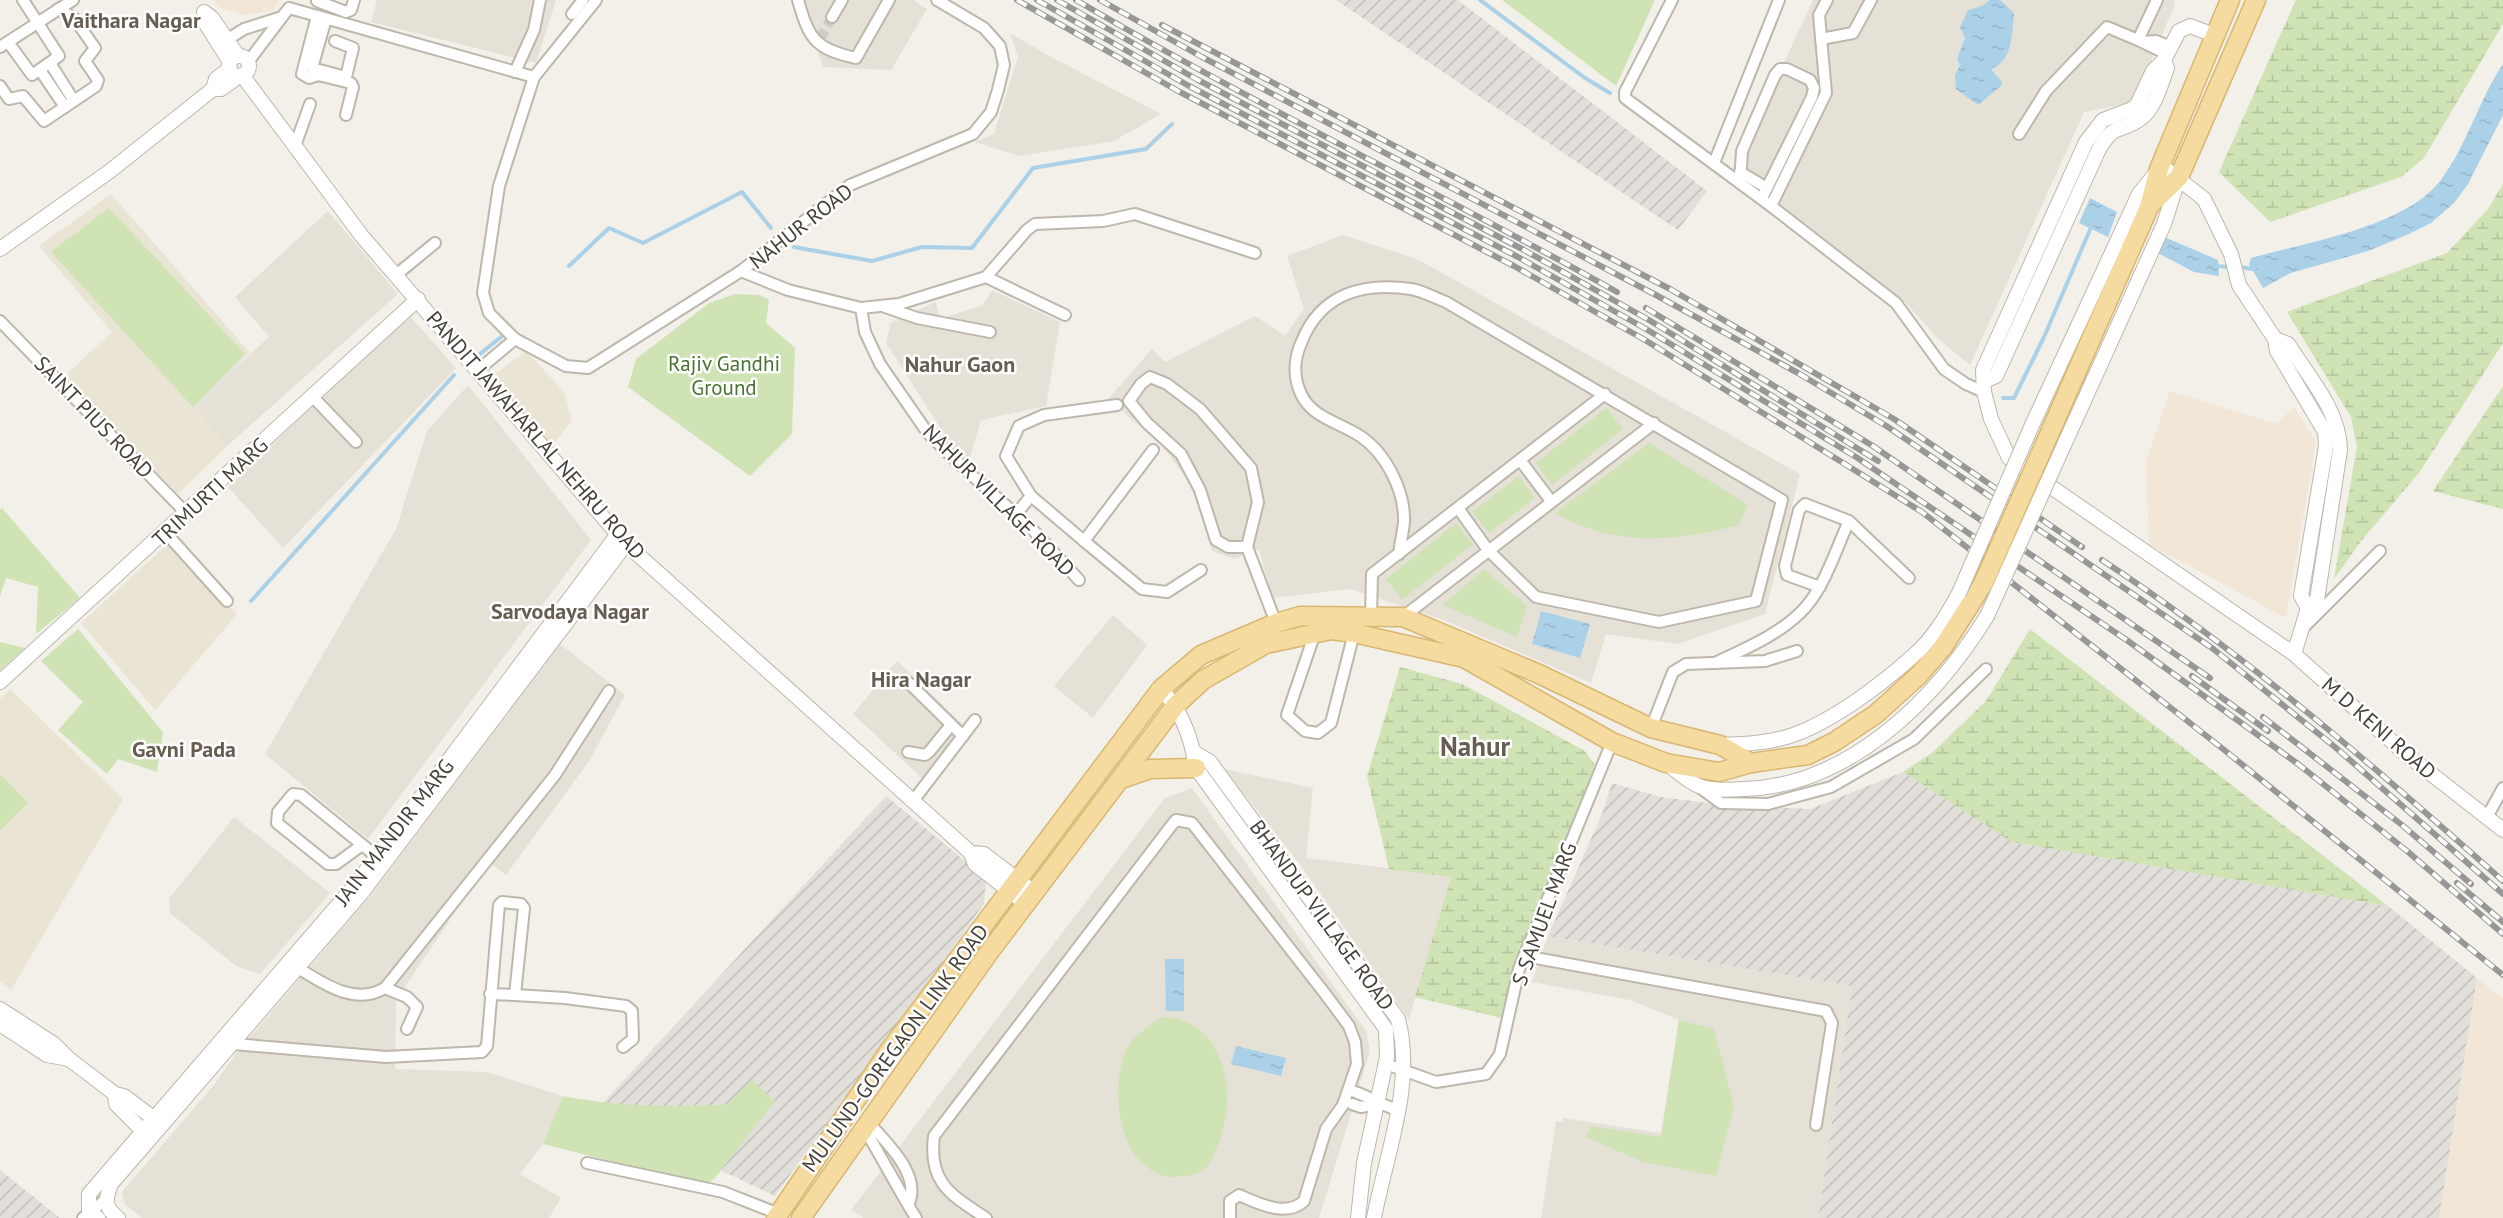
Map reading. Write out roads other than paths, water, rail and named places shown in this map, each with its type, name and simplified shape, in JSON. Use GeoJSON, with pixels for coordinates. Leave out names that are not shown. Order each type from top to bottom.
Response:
{"type":"FeatureCollection","features":[{"type":"Feature","properties":{"kind":"main road"},"geometry":{"type":"LineString","coordinates":[[2140,214],[2230,0]]}},
{"type":"Feature","properties":{"kind":"main road"},"geometry":{"type":"LineString","coordinates":[[2140,214],[2180,177],[2256,0]]}},
{"type":"Feature","properties":{"kind":"main road","name":"MULUND-GOREGAON LINK ROAD"},"geometry":{"type":"LineString","coordinates":[[801,1218],[1031,899],[1176,705],[1203,680],[1266,644],[1332,630],[1464,658],[1612,742],[1666,763],[1719,772],[1751,763],[1808,755],[1834,742],[1876,714],[1919,675],[1943,647],[1983,584],[2044,446],[2122,248],[2140,214]]}},
{"type":"Feature","properties":{"kind":"main road","name":"MULUND-GOREGAON LINK ROAD"},"geometry":{"type":"LineString","coordinates":[[778,1216],[889,1051],[1161,689],[1201,655],[1276,623],[1300,616],[1403,617]]}},
{"type":"Feature","properties":{"kind":"main road"},"geometry":{"type":"LineString","coordinates":[[1403,617],[1539,674],[1651,728],[1720,745],[1751,763]]}},
{"type":"Feature","properties":{"kind":"main road"},"geometry":{"type":"LineString","coordinates":[[1121,779],[1150,769],[1195,760]]}},
{"type":"Feature","properties":{"kind":"street"},"geometry":{"type":"LineString","coordinates":[[0,86],[9,99],[23,96],[44,121],[98,83],[85,61],[94,48],[64,4],[38,22],[2,45],[30,75],[57,58],[58,53],[38,22],[23,0]]}},
{"type":"Feature","properties":{"kind":"street"},"geometry":{"type":"LineString","coordinates":[[335,41],[353,48],[346,77],[312,68],[318,17],[317,0],[346,12],[351,10],[354,0]]}},
{"type":"Feature","properties":{"kind":"street"},"geometry":{"type":"LineString","coordinates":[[514,72],[534,30],[540,0]]}},
{"type":"Feature","properties":{"kind":"street","name":"NAHUR ROAD"},"geometry":{"type":"LineString","coordinates":[[596,0],[584,4],[534,77],[499,186],[483,293],[489,313],[515,339],[566,366],[588,368],[741,271],[850,185],[973,134],[991,112],[1004,65],[1000,46],[984,28],[937,0]]}},
{"type":"Feature","properties":{"kind":"street"},"geometry":{"type":"LineString","coordinates":[[798,0],[806,28],[819,42],[837,54],[856,58],[889,0]]}},
{"type":"Feature","properties":{"kind":"street"},"geometry":{"type":"LineString","coordinates":[[832,17],[842,0]]}},
{"type":"Feature","properties":{"kind":"street"},"geometry":{"type":"LineString","coordinates":[[1672,0],[1625,92],[1625,98],[1713,163],[1764,193],[1771,206],[1896,303],[1944,369],[1965,384],[1984,386],[1983,370],[2093,146],[2108,125],[2136,114],[2156,79],[2158,64],[2168,54],[2179,31],[2190,26],[2214,35]]}},
{"type":"Feature","properties":{"kind":"street"},"geometry":{"type":"LineString","coordinates":[[1713,163],[1779,0]]}},
{"type":"Feature","properties":{"kind":"street"},"geometry":{"type":"LineString","coordinates":[[1771,206],[1826,93],[1819,15],[1827,0]]}},
{"type":"Feature","properties":{"kind":"street"},"geometry":{"type":"LineString","coordinates":[[1821,39],[1852,33],[1871,0]]}},
{"type":"Feature","properties":{"kind":"street"},"geometry":{"type":"LineString","coordinates":[[2140,41],[2157,0]]}},
{"type":"Feature","properties":{"kind":"street"},"geometry":{"type":"LineString","coordinates":[[573,14],[584,4]]}},
{"type":"Feature","properties":{"kind":"street","name":"PANDIT JAWAHARLAL NEHRU ROAD"},"geometry":{"type":"LineString","coordinates":[[201,6],[206,24],[223,42],[238,67],[361,235],[622,539],[971,853],[975,864],[1013,885]]}},
{"type":"Feature","properties":{"kind":"street"},"geometry":{"type":"LineString","coordinates":[[223,42],[288,8],[534,77]]}},
{"type":"Feature","properties":{"kind":"street"},"geometry":{"type":"LineString","coordinates":[[0,249],[110,171],[213,89],[222,89],[288,8]]}},
{"type":"Feature","properties":{"kind":"street"},"geometry":{"type":"LineString","coordinates":[[318,17],[302,74],[309,78],[318,75],[353,85],[346,115]]}},
{"type":"Feature","properties":{"kind":"street"},"geometry":{"type":"LineString","coordinates":[[2019,134],[2046,91],[2107,27],[2168,54]]}},
{"type":"Feature","properties":{"kind":"street"},"geometry":{"type":"LineString","coordinates":[[45,67],[70,104]]}},
{"type":"Feature","properties":{"kind":"street"},"geometry":{"type":"LineString","coordinates":[[1740,177],[1742,151],[1778,71],[1787,69],[1810,80],[1814,88],[1812,97],[1764,193]]}},
{"type":"Feature","properties":{"kind":"street"},"geometry":{"type":"LineString","coordinates":[[295,146],[310,104]]}},
{"type":"Feature","properties":{"kind":"street"},"geometry":{"type":"LineString","coordinates":[[2160,166],[2180,177],[2204,199],[2231,254],[2240,285],[2275,339],[2288,344],[2334,417],[2340,433],[2340,450],[2317,600],[2308,608],[2295,654]]}},
{"type":"Feature","properties":{"kind":"street"},"geometry":{"type":"LineString","coordinates":[[1699,787],[1764,789],[1801,782],[1852,756],[1901,720],[1936,687],[1968,646],[1987,616],[2164,224],[2180,177]]}},
{"type":"Feature","properties":{"kind":"street"},"geometry":{"type":"LineString","coordinates":[[741,271],[779,287],[861,308],[899,304],[986,277],[1027,230],[1035,224],[1103,221],[1135,214],[1256,253]]}},
{"type":"Feature","properties":{"kind":"street"},"geometry":{"type":"LineString","coordinates":[[396,274],[435,243]]}},
{"type":"Feature","properties":{"kind":"street"},"geometry":{"type":"LineString","coordinates":[[1720,745],[1757,743],[1794,735],[1828,718],[1914,656],[1944,620],[1959,593],[2033,423],[2122,248]]}},
{"type":"Feature","properties":{"kind":"street"},"geometry":{"type":"LineString","coordinates":[[986,277],[1065,315]]}},
{"type":"Feature","properties":{"kind":"street"},"geometry":{"type":"LineString","coordinates":[[1399,554],[1404,522],[1399,489],[1384,459],[1361,436],[1314,412],[1301,394],[1296,373],[1297,352],[1308,324],[1323,307],[1348,292],[1413,289],[1446,302],[1782,500],[1756,601],[1673,621],[1645,620],[1536,597],[1488,550],[1458,508]]}},
{"type":"Feature","properties":{"kind":"street","name":"TRIMURTI MARG"},"geometry":{"type":"LineString","coordinates":[[0,682],[187,514],[418,299]]}},
{"type":"Feature","properties":{"kind":"street"},"geometry":{"type":"LineString","coordinates":[[882,306],[916,318],[990,332]]}},
{"type":"Feature","properties":{"kind":"street","name":"NAHUR VILLAGE ROAD"},"geometry":{"type":"LineString","coordinates":[[861,308],[865,332],[880,364],[927,432],[1016,514],[1080,580]]}},
{"type":"Feature","properties":{"kind":"street","name":"SAINT PIUS ROAD"},"geometry":{"type":"LineString","coordinates":[[0,321],[187,514]]}},
{"type":"Feature","properties":{"kind":"street"},"geometry":{"type":"LineString","coordinates":[[477,371],[515,339]]}},
{"type":"Feature","properties":{"kind":"street"},"geometry":{"type":"LineString","coordinates":[[1247,547],[1227,547],[1216,540],[1200,490],[1181,454],[1147,423],[1129,401],[1150,377],[1167,384],[1200,409],[1251,468],[1258,502],[1247,547],[1276,623]]}},
{"type":"Feature","properties":{"kind":"street","name":"M D KENI ROAD"},"geometry":{"type":"LineString","coordinates":[[1984,386],[1991,418],[2009,458],[2295,654],[2407,755],[2503,830]]}},
{"type":"Feature","properties":{"kind":"street"},"geometry":{"type":"LineString","coordinates":[[1371,617],[1372,574],[1605,394]]}},
{"type":"Feature","properties":{"kind":"street"},"geometry":{"type":"LineString","coordinates":[[313,397],[356,442]]}},
{"type":"Feature","properties":{"kind":"street"},"geometry":{"type":"LineString","coordinates":[[1117,405],[1044,415],[1019,426],[1006,456],[1031,496],[1142,589],[1167,592],[1201,570]]}},
{"type":"Feature","properties":{"kind":"street"},"geometry":{"type":"LineString","coordinates":[[1403,617],[1654,423]]}},
{"type":"Feature","properties":{"kind":"street"},"geometry":{"type":"LineString","coordinates":[[1083,540],[1154,450]]}},
{"type":"Feature","properties":{"kind":"street"},"geometry":{"type":"LineString","coordinates":[[1520,460],[1551,501]]}},
{"type":"Feature","properties":{"kind":"street"},"geometry":{"type":"LineString","coordinates":[[1016,514],[1031,496]]}},
{"type":"Feature","properties":{"kind":"street"},"geometry":{"type":"LineString","coordinates":[[1820,587],[1787,575],[1785,566],[1799,510],[1805,504],[1849,521],[1909,578]]}},
{"type":"Feature","properties":{"kind":"street"},"geometry":{"type":"LineString","coordinates":[[1715,663],[1782,627],[1800,614],[1820,587],[1849,521]]}},
{"type":"Feature","properties":{"kind":"street"},"geometry":{"type":"LineString","coordinates":[[166,533],[227,601]]}},
{"type":"Feature","properties":{"kind":"street","name":"JAIN MANDIR MARG"},"geometry":{"type":"LineString","coordinates":[[115,1171],[347,903],[622,539]]}},
{"type":"Feature","properties":{"kind":"street"},"geometry":{"type":"LineString","coordinates":[[2303,628],[2380,550]]}},
{"type":"Feature","properties":{"kind":"street"},"geometry":{"type":"LineString","coordinates":[[1315,633],[1287,715],[1305,731],[1318,733],[1331,723],[1354,633]]}},
{"type":"Feature","properties":{"kind":"street"},"geometry":{"type":"LineString","coordinates":[[1651,728],[1673,672],[1686,664],[1765,661],[1797,651]]}},
{"type":"Feature","properties":{"kind":"street"},"geometry":{"type":"LineString","coordinates":[[1666,763],[1721,803],[1768,804],[1831,787],[1914,739],[1986,669]]}},
{"type":"Feature","properties":{"kind":"street"},"geometry":{"type":"LineString","coordinates":[[909,683],[963,736]]}},
{"type":"Feature","properties":{"kind":"street"},"geometry":{"type":"LineString","coordinates":[[1161,689],[1176,705]]}},
{"type":"Feature","properties":{"kind":"street"},"geometry":{"type":"LineString","coordinates":[[298,968],[334,989],[347,993],[375,994],[385,988],[555,775],[609,691]]}},
{"type":"Feature","properties":{"kind":"street","name":"BHANDUP VILLAGE ROAD"},"geometry":{"type":"LineString","coordinates":[[1176,705],[1195,760],[1210,762],[1242,805],[1267,850],[1292,872],[1386,1003],[1400,1027],[1403,1071],[1374,1218]]}},
{"type":"Feature","properties":{"kind":"street"},"geometry":{"type":"LineString","coordinates":[[913,801],[975,720]]}},
{"type":"Feature","properties":{"kind":"street"},"geometry":{"type":"LineString","coordinates":[[908,752],[925,755],[951,725]]}},
{"type":"Feature","properties":{"kind":"street","name":"S SAMUEL MARG"},"geometry":{"type":"LineString","coordinates":[[1386,1064],[1436,1082],[1486,1074],[1500,1054],[1524,956],[1612,742]]}},
{"type":"Feature","properties":{"kind":"street"},"geometry":{"type":"LineString","coordinates":[[929,752],[942,764]]}},
{"type":"Feature","properties":{"kind":"street"},"geometry":{"type":"LineString","coordinates":[[1195,760],[1231,814],[1267,850],[1280,880],[1374,1012],[1386,1003]]}},
{"type":"Feature","properties":{"kind":"street"},"geometry":{"type":"LineString","coordinates":[[2487,817],[2503,788]]}},
{"type":"Feature","properties":{"kind":"street"},"geometry":{"type":"LineString","coordinates":[[362,845],[336,864],[328,864],[277,823],[278,812],[293,794],[301,795],[362,845],[380,860]]}},
{"type":"Feature","properties":{"kind":"street"},"geometry":{"type":"LineString","coordinates":[[1231,814],[1242,805]]}},
{"type":"Feature","properties":{"kind":"street"},"geometry":{"type":"LineString","coordinates":[[986,1218],[946,1190],[939,1181],[933,1151],[934,1136],[1176,820],[1191,823],[1298,957],[1349,1026],[1357,1050],[1357,1064],[1343,1105],[1326,1129],[1304,1202],[1293,1208],[1267,1213],[1239,1195],[1230,1201],[1230,1218]]}},
{"type":"Feature","properties":{"kind":"street"},"geometry":{"type":"LineString","coordinates":[[1280,880],[1292,872]]}},
{"type":"Feature","properties":{"kind":"street"},"geometry":{"type":"LineString","coordinates":[[1013,885],[1031,899]]}},
{"type":"Feature","properties":{"kind":"street"},"geometry":{"type":"LineString","coordinates":[[234,1044],[381,1057],[482,1052],[486,1046],[499,905],[506,902],[521,904],[524,908],[515,995]]}},
{"type":"Feature","properties":{"kind":"street"},"geometry":{"type":"LineString","coordinates":[[1317,931],[1328,922]]}},
{"type":"Feature","properties":{"kind":"street","name":"JAIN MANDIR MARG"},"geometry":{"type":"LineString","coordinates":[[282,979],[298,968],[313,943]]}},
{"type":"Feature","properties":{"kind":"street"},"geometry":{"type":"LineString","coordinates":[[1524,956],[1826,1011],[1832,1023],[1816,1125]]}},
{"type":"Feature","properties":{"kind":"street"},"geometry":{"type":"LineString","coordinates":[[1352,981],[1365,973]]}},
{"type":"Feature","properties":{"kind":"street"},"geometry":{"type":"LineString","coordinates":[[385,988],[407,997],[417,1007],[407,1029]]}},
{"type":"Feature","properties":{"kind":"street"},"geometry":{"type":"LineString","coordinates":[[490,994],[565,998],[626,1006],[632,1011],[633,1039],[623,1047]]}},
{"type":"Feature","properties":{"kind":"street","name":"JAIN MANDIR MARG"},"geometry":{"type":"LineString","coordinates":[[219,1053],[234,1044],[261,1004]]}},
{"type":"Feature","properties":{"kind":"street"},"geometry":{"type":"LineString","coordinates":[[0,1009],[9,1025],[54,1044],[69,1059],[115,1095],[124,1096],[158,1122]]}},
{"type":"Feature","properties":{"kind":"street","name":"BHANDUP VILLAGE ROAD"},"geometry":{"type":"LineString","coordinates":[[1358,1218],[1362,1172],[1389,1046],[1386,1029],[1374,1012]]}},
{"type":"Feature","properties":{"kind":"street"},"geometry":{"type":"LineString","coordinates":[[1355,1092],[1377,1104],[1397,1110]]}},
{"type":"Feature","properties":{"kind":"street"},"geometry":{"type":"LineString","coordinates":[[115,1095],[116,1104],[146,1135]]}},
{"type":"Feature","properties":{"kind":"street"},"geometry":{"type":"LineString","coordinates":[[1352,1104],[1361,1107],[1377,1104]]}},
{"type":"Feature","properties":{"kind":"street"},"geometry":{"type":"LineString","coordinates":[[866,1125],[896,1181],[901,1196],[909,1203],[916,1218]]}},
{"type":"Feature","properties":{"kind":"street"},"geometry":{"type":"LineString","coordinates":[[587,1163],[723,1192],[778,1216]]}},
{"type":"Feature","properties":{"kind":"street"},"geometry":{"type":"LineString","coordinates":[[90,1216],[105,1200],[115,1171]]}},
{"type":"Feature","properties":{"kind":"street"},"geometry":{"type":"LineString","coordinates":[[90,1216],[89,1194],[115,1171]]}},
{"type":"Feature","properties":{"kind":"street"},"geometry":{"type":"LineString","coordinates":[[105,1200],[108,1210],[118,1218]]}},
{"type":"Feature","properties":{"kind":"water"},"geometry":{"type":"Polygon","coordinates":[[[1990,0],[2000,0],[2014,13],[2013,29],[2010,46],[2004,60],[1991,69],[2002,82],[2001,86],[1978,105],[1956,89],[1955,75],[1960,65],[1957,59],[1965,38],[1960,27],[1968,10],[1982,6],[1990,0]]]}},
{"type":"Feature","properties":{"kind":"water"},"geometry":{"type":"Polygon","coordinates":[[[2503,64],[2503,115],[2468,184],[2454,203],[2431,223],[2409,234],[2368,251],[2291,273],[2263,288],[2249,264],[2251,258],[2379,222],[2424,197],[2440,181],[2458,153],[2486,93],[2503,64]]]}},
{"type":"Feature","properties":{"kind":"water"},"geometry":{"type":"Polygon","coordinates":[[[2090,198],[2117,212],[2108,237],[2079,223],[2090,198]]]}},
{"type":"Feature","properties":{"kind":"water"},"geometry":{"type":"Polygon","coordinates":[[[2155,233],[2218,260],[2219,276],[2194,272],[2148,248],[2155,233]]]}},
{"type":"Feature","properties":{"kind":"water"},"geometry":{"type":"Polygon","coordinates":[[[1541,611],[1590,624],[1580,658],[1532,644],[1541,611]]]}},
{"type":"Feature","properties":{"kind":"water"},"geometry":{"type":"Polygon","coordinates":[[[1165,959],[1184,959],[1184,1011],[1166,1011],[1165,959]]]}},
{"type":"Feature","properties":{"kind":"water"},"geometry":{"type":"Polygon","coordinates":[[[1236,1046],[1286,1058],[1281,1076],[1231,1064],[1236,1046]]]}},
{"type":"Feature","properties":{"kind":"waterway"},"geometry":{"type":"LineString","coordinates":[[1480,0],[1585,78],[1610,93]]}},
{"type":"Feature","properties":{"kind":"waterway"},"geometry":{"type":"LineString","coordinates":[[794,247],[872,261],[922,247],[972,248],[1033,168],[1146,149],[1172,124]]}},
{"type":"Feature","properties":{"kind":"waterway"},"geometry":{"type":"LineString","coordinates":[[569,266],[609,228],[643,243],[742,192],[771,228]]}},
{"type":"Feature","properties":{"kind":"waterway"},"geometry":{"type":"LineString","coordinates":[[2003,398],[2014,398],[2044,337],[2092,225]]}},
{"type":"Feature","properties":{"kind":"waterway"},"geometry":{"type":"LineString","coordinates":[[2214,266],[2230,267]]}},
{"type":"Feature","properties":{"kind":"waterway"},"geometry":{"type":"LineString","coordinates":[[2238,267],[2254,269]]}},
{"type":"Feature","properties":{"kind":"waterway"},"geometry":{"type":"LineString","coordinates":[[475,358],[506,333]]}},
{"type":"Feature","properties":{"kind":"waterway"},"geometry":{"type":"LineString","coordinates":[[251,601],[454,375]]}},
{"type":"Feature","properties":{"kind":"tunnel"},"geometry":{"type":"LineString","coordinates":[[820,39],[832,17]]}},
{"type":"Feature","properties":{"kind":"railway"},"geometry":{"type":"LineString","coordinates":[[1017,0],[1178,91],[1514,266],[1645,340],[1922,512],[2223,749],[2503,975]]}},
{"type":"Feature","properties":{"kind":"railway"},"geometry":{"type":"LineString","coordinates":[[1037,0],[1189,86],[1518,257],[1646,329],[1856,457],[2128,641],[2298,764],[2407,851],[2503,934]]}},
{"type":"Feature","properties":{"kind":"railway"},"geometry":{"type":"LineString","coordinates":[[1057,0],[1198,80],[1524,250],[1649,320],[1878,461]]}},
{"type":"Feature","properties":{"kind":"railway"},"geometry":{"type":"LineString","coordinates":[[1076,0],[1210,75],[1617,292]]}},
{"type":"Feature","properties":{"kind":"railway"},"geometry":{"type":"LineString","coordinates":[[1100,0],[1202,57],[1654,294],[1798,373],[1888,427],[2212,648],[2335,747],[2503,894]]}},
{"type":"Feature","properties":{"kind":"railway"},"geometry":{"type":"LineString","coordinates":[[1162,25],[1670,289],[1894,419],[2082,547]]}},
{"type":"Feature","properties":{"kind":"railway"},"geometry":{"type":"LineString","coordinates":[[1646,308],[1873,446],[2210,678]]}},
{"type":"Feature","properties":{"kind":"railway"},"geometry":{"type":"LineString","coordinates":[[2102,560],[2207,634],[2308,713],[2503,881]]}},
{"type":"Feature","properties":{"kind":"railway"},"geometry":{"type":"LineString","coordinates":[[2192,676],[2268,731]]}},
{"type":"Feature","properties":{"kind":"railway"},"geometry":{"type":"LineString","coordinates":[[2263,717],[2402,825],[2471,884]]}},
{"type":"Feature","properties":{"kind":"railway"},"geometry":{"type":"LineString","coordinates":[[2457,883],[2503,922]]}},
{"type":"Feature","properties":{"kind":"district","name":"Vaithara Nagar"},"geometry":{"type":"Point","coordinates":[131,20]}},
{"type":"Feature","properties":{"kind":"district","name":"Nahur Gaon"},"geometry":{"type":"Point","coordinates":[960,364]}},
{"type":"Feature","properties":{"kind":"district","name":"Sarvodaya Nagar"},"geometry":{"type":"Point","coordinates":[570,611]}},
{"type":"Feature","properties":{"kind":"district","name":"Hira Nagar"},"geometry":{"type":"Point","coordinates":[921,679]}},
{"type":"Feature","properties":{"kind":"district","name":"Nahur"},"geometry":{"type":"Point","coordinates":[1475,746]}},
{"type":"Feature","properties":{"kind":"district","name":"Gavni Pada"},"geometry":{"type":"Point","coordinates":[184,749]}},
{"type":"Feature","properties":{"kind":"park label","name":"Rajiv Gandhi Ground"},"geometry":{"type":"Point","coordinates":[724,375]}}]}
